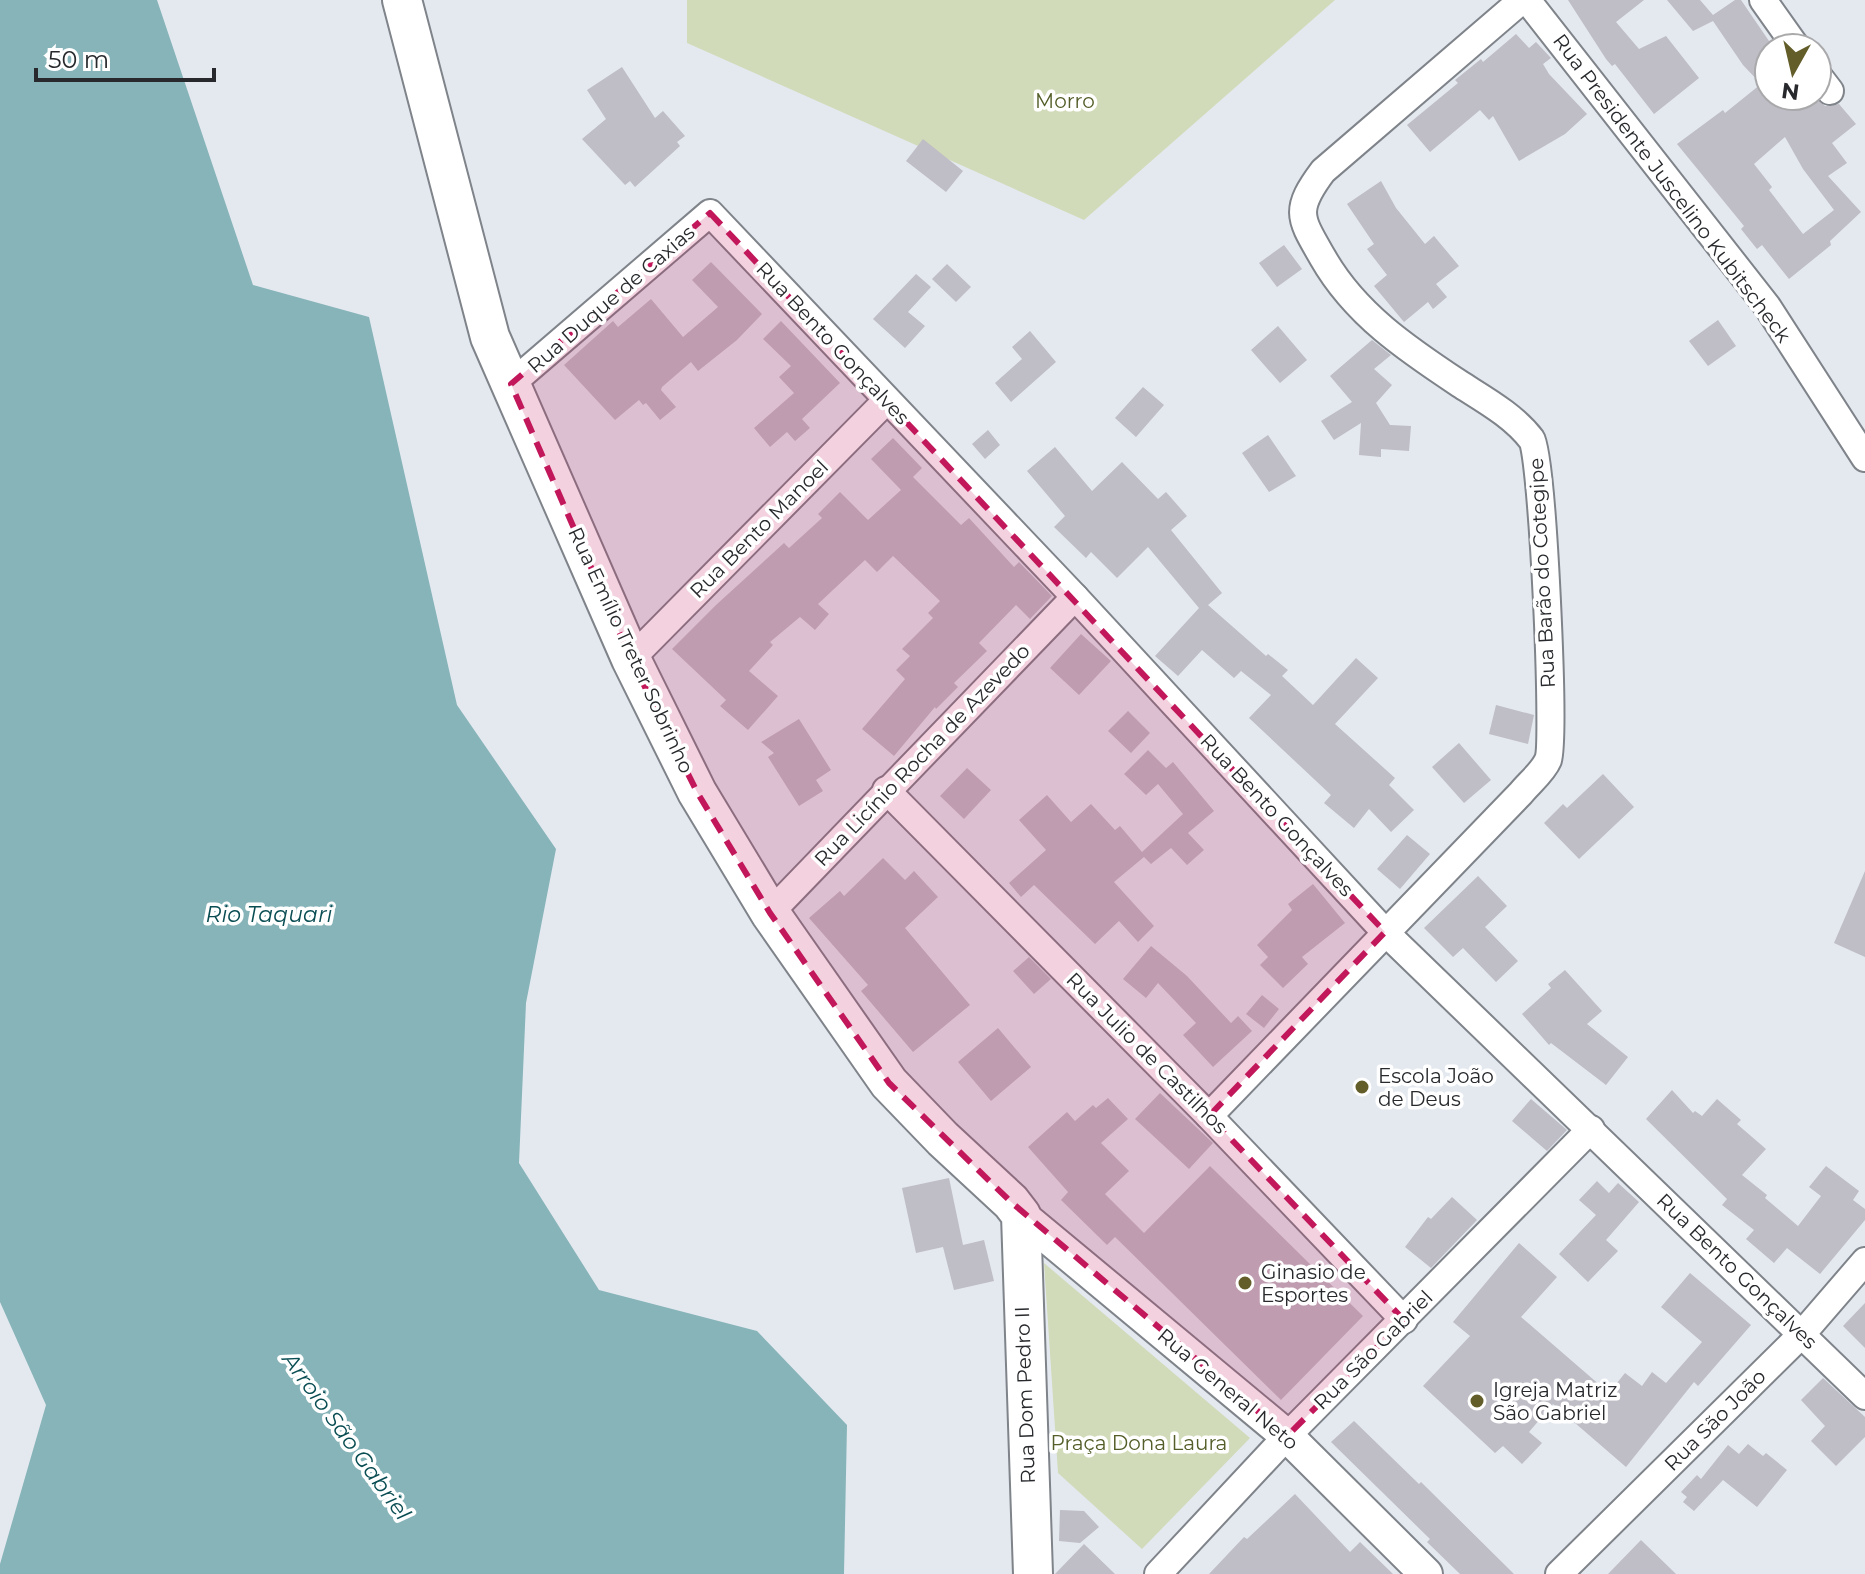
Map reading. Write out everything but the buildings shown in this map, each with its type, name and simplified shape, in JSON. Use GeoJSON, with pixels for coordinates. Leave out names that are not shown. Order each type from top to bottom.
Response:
{"type":"FeatureCollection","features":[{"type":"Feature","properties":{"kind":"main road","name":"Rua Emílio Treter Sobrinho"},"geometry":{"type":"LineString","coordinates":[[402,0],[490,337],[631,659],[697,792],[770,913],[889,1083],[1021,1215]]}},
{"type":"Feature","properties":{"kind":"main road","name":"Rua Dom Pedro II"},"geometry":{"type":"LineString","coordinates":[[1021,1215],[1033,1574]]}},
{"type":"Feature","properties":{"kind":"street","name":"Rua Presidente Juscelino Kubitscheck"},"geometry":{"type":"LineString","coordinates":[[1525,0],[1767,306],[1865,458]]}},
{"type":"Feature","properties":{"kind":"street","name":"Rua Barão do Cotegipe"},"geometry":{"type":"LineString","coordinates":[[1209,1116],[1521,793],[1548,760],[1550,716],[1542,494],[1534,442],[1500,410],[1410,351],[1370,319],[1330,270],[1303,223],[1307,191],[1323,171],[1525,0]]}},
{"type":"Feature","properties":{"kind":"street"},"geometry":{"type":"LineString","coordinates":[[1763,0],[1786,32]]}},
{"type":"Feature","properties":{"kind":"street","name":"Rua Duque de Caxias"},"geometry":{"type":"LineString","coordinates":[[511,384],[710,213]]}},
{"type":"Feature","properties":{"kind":"street","name":"Rua Bento Gonçalves"},"geometry":{"type":"LineString","coordinates":[[710,213],[1075,597],[1385,932],[1865,1396]]}},
{"type":"Feature","properties":{"kind":"street","name":"Rua Bento Manoel"},"geometry":{"type":"LineString","coordinates":[[631,659],[887,400]]}},
{"type":"Feature","properties":{"kind":"street","name":"Rua Licínio Rocha de Azevedo"},"geometry":{"type":"LineString","coordinates":[[770,913],[1075,597]]}},
{"type":"Feature","properties":{"kind":"street","name":"Rua Julio de Castilhos"},"geometry":{"type":"LineString","coordinates":[[886,790],[1209,1116],[1404,1320]]}},
{"type":"Feature","properties":{"kind":"street","name":"Rua São Gabriel"},"geometry":{"type":"LineString","coordinates":[[1158,1574],[1287,1436],[1591,1129]]}},
{"type":"Feature","properties":{"kind":"street","name":"Rua General Neto"},"geometry":{"type":"LineString","coordinates":[[1021,1215],[1287,1436],[1426,1574]]}},
{"type":"Feature","properties":{"kind":"street","name":"Rua São João"},"geometry":{"type":"LineString","coordinates":[[1559,1574],[1802,1334],[1865,1261]]}},
{"type":"Feature","properties":{"kind":"highlighted area"},"geometry":{"type":"Polygon","coordinates":[[[710,213],[1385,932],[1209,1116],[1404,1320],[1287,1436],[1011,1202],[889,1083],[770,913],[697,792],[631,659],[511,384],[710,213]]]}},
{"type":"Feature","properties":{"kind":"green space","name":"Morro"},"geometry":{"type":"Polygon","coordinates":[[[687,0],[1335,0],[1084,220],[687,43],[687,0]]]}},
{"type":"Feature","properties":{"kind":"green space","name":"Praça Dona Laura"},"geometry":{"type":"Polygon","coordinates":[[[1044,1263],[1250,1438],[1142,1549],[1058,1473],[1044,1263]]]}},
{"type":"Feature","properties":{"kind":"water","name":"Rio Taquari"},"geometry":{"type":"Polygon","coordinates":[[[0,0],[157,0],[253,285],[369,317],[457,705],[556,849],[526,1003],[519,1163],[599,1290],[757,1331],[847,1425],[844,1574],[0,1574],[0,1564],[46,1405],[0,1302],[0,0]]]}},
{"type":"Feature","properties":{"kind":"place","name":"Escola João de Deus"},"geometry":{"type":"Point","coordinates":[1362,1087]}},
{"type":"Feature","properties":{"kind":"place","name":"Ginasio de Esportes"},"geometry":{"type":"Point","coordinates":[1245,1283]}},
{"type":"Feature","properties":{"kind":"place","name":"Igreja Matriz São Gabriel"},"geometry":{"type":"Point","coordinates":[1477,1401]}},
{"type":"Feature","properties":{"kind":"water label","name":"Arroio São Gabriel"},"geometry":{"type":"Point","coordinates":[347,1436]}}]}
